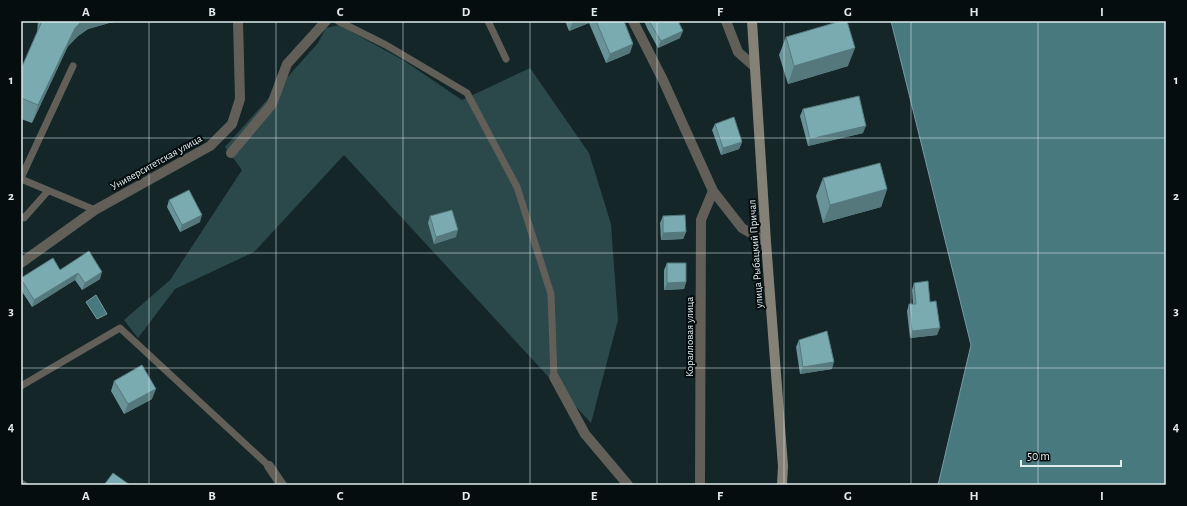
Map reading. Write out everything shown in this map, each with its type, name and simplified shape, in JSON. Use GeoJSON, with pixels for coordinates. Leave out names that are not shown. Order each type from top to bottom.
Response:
{"type":"FeatureCollection","features":[{"type":"Feature","properties":{"kind":"main road","name":"улица Рыбацкий Причал"},"geometry":{"type":"LineString","coordinates":[[752,21],[782,458],[782,485]]}},
{"type":"Feature","properties":{"kind":"street","name":"Университетская улица"},"geometry":{"type":"LineString","coordinates":[[21,263],[95,210],[210,146],[232,124],[240,99],[238,21]]}},
{"type":"Feature","properties":{"kind":"street"},"geometry":{"type":"LineString","coordinates":[[231,153],[272,104],[286,64],[326,21]]}},
{"type":"Feature","properties":{"kind":"street"},"geometry":{"type":"LineString","coordinates":[[632,21],[664,80],[713,191],[742,228],[766,242]]}},
{"type":"Feature","properties":{"kind":"street"},"geometry":{"type":"LineString","coordinates":[[726,21],[738,52],[755,67]]}},
{"type":"Feature","properties":{"kind":"street","name":"Коралловая улица"},"geometry":{"type":"LineString","coordinates":[[700,485],[701,220],[713,191]]}},
{"type":"Feature","properties":{"kind":"street"},"geometry":{"type":"LineString","coordinates":[[554,377],[585,434],[628,485]]}},
{"type":"Feature","properties":{"kind":"street"},"geometry":{"type":"LineString","coordinates":[[269,466],[282,485]]}},
{"type":"Feature","properties":{"kind":"lane"},"geometry":{"type":"LineString","coordinates":[[338,21],[386,45],[467,93],[517,187],[551,294],[554,377]]}},
{"type":"Feature","properties":{"kind":"lane"},"geometry":{"type":"LineString","coordinates":[[488,21],[506,59]]}},
{"type":"Feature","properties":{"kind":"lane"},"geometry":{"type":"LineString","coordinates":[[73,66],[21,179],[95,210]]}},
{"type":"Feature","properties":{"kind":"lane"},"geometry":{"type":"LineString","coordinates":[[21,217],[24,218],[48,191]]}},
{"type":"Feature","properties":{"kind":"lane"},"geometry":{"type":"LineString","coordinates":[[21,386],[120,328],[269,466]]}},
{"type":"Feature","properties":{"kind":"shaded area"},"geometry":{"type":"Polygon","coordinates":[[[891,21],[1166,21],[1166,485],[938,485],[971,345],[891,21]]]}},
{"type":"Feature","properties":{"kind":"shaded area"},"geometry":{"type":"Polygon","coordinates":[[[339,25],[403,60],[462,100],[530,68],[589,153],[611,224],[618,320],[591,423],[344,155],[254,252],[175,289],[138,338],[124,320],[170,280],[242,170],[225,147],[318,43],[326,28],[339,25]]]}},
{"type":"Feature","properties":{"kind":"shaded area"},"geometry":{"type":"Polygon","coordinates":[[[96,295],[107,314],[97,319],[86,302],[96,295]]]}},
{"type":"Feature","properties":{"kind":"building"},"geometry":{"type":"Polygon","coordinates":[[[42,21],[82,21],[75,28],[38,105],[21,98],[21,69],[42,21]]]}},
{"type":"Feature","properties":{"kind":"building"},"geometry":{"type":"Polygon","coordinates":[[[596,21],[624,21],[633,44],[610,54],[596,21]]]}},
{"type":"Feature","properties":{"kind":"building"},"geometry":{"type":"Polygon","coordinates":[[[649,21],[678,21],[683,31],[661,41],[649,21]]]}},
{"type":"Feature","properties":{"kind":"building"},"geometry":{"type":"Polygon","coordinates":[[[841,21],[847,21],[855,48],[794,66],[786,37],[841,21]]]}},
{"type":"Feature","properties":{"kind":"building"},"geometry":{"type":"Polygon","coordinates":[[[859,96],[866,126],[810,139],[803,109],[859,96]]]}},
{"type":"Feature","properties":{"kind":"building"},"geometry":{"type":"Polygon","coordinates":[[[734,117],[742,142],[723,148],[715,124],[734,117]]]}},
{"type":"Feature","properties":{"kind":"building"},"geometry":{"type":"Polygon","coordinates":[[[880,163],[887,189],[830,205],[823,178],[880,163]]]}},
{"type":"Feature","properties":{"kind":"building"},"geometry":{"type":"Polygon","coordinates":[[[189,190],[202,215],[182,225],[169,200],[189,190]]]}},
{"type":"Feature","properties":{"kind":"building"},"geometry":{"type":"Polygon","coordinates":[[[452,210],[458,230],[436,237],[430,216],[452,210]]]}},
{"type":"Feature","properties":{"kind":"building"},"geometry":{"type":"Polygon","coordinates":[[[685,215],[686,232],[663,233],[663,216],[685,215]]]}},
{"type":"Feature","properties":{"kind":"building"},"geometry":{"type":"Polygon","coordinates":[[[89,251],[102,272],[85,283],[78,273],[34,300],[21,278],[53,258],[60,270],[89,251]]]}},
{"type":"Feature","properties":{"kind":"building"},"geometry":{"type":"Polygon","coordinates":[[[667,263],[686,263],[686,282],[667,283],[667,263]]]}},
{"type":"Feature","properties":{"kind":"building"},"geometry":{"type":"Polygon","coordinates":[[[928,281],[930,302],[936,301],[940,328],[912,331],[909,304],[916,304],[914,283],[928,281]]]}},
{"type":"Feature","properties":{"kind":"building"},"geometry":{"type":"Polygon","coordinates":[[[827,331],[834,362],[803,367],[799,340],[827,331]]]}},
{"type":"Feature","properties":{"kind":"building"},"geometry":{"type":"Polygon","coordinates":[[[142,365],[156,389],[128,404],[114,381],[142,365]]]}},
{"type":"Feature","properties":{"kind":"building"},"geometry":{"type":"Polygon","coordinates":[[[113,473],[130,485],[104,485],[113,473]]]}}]}
